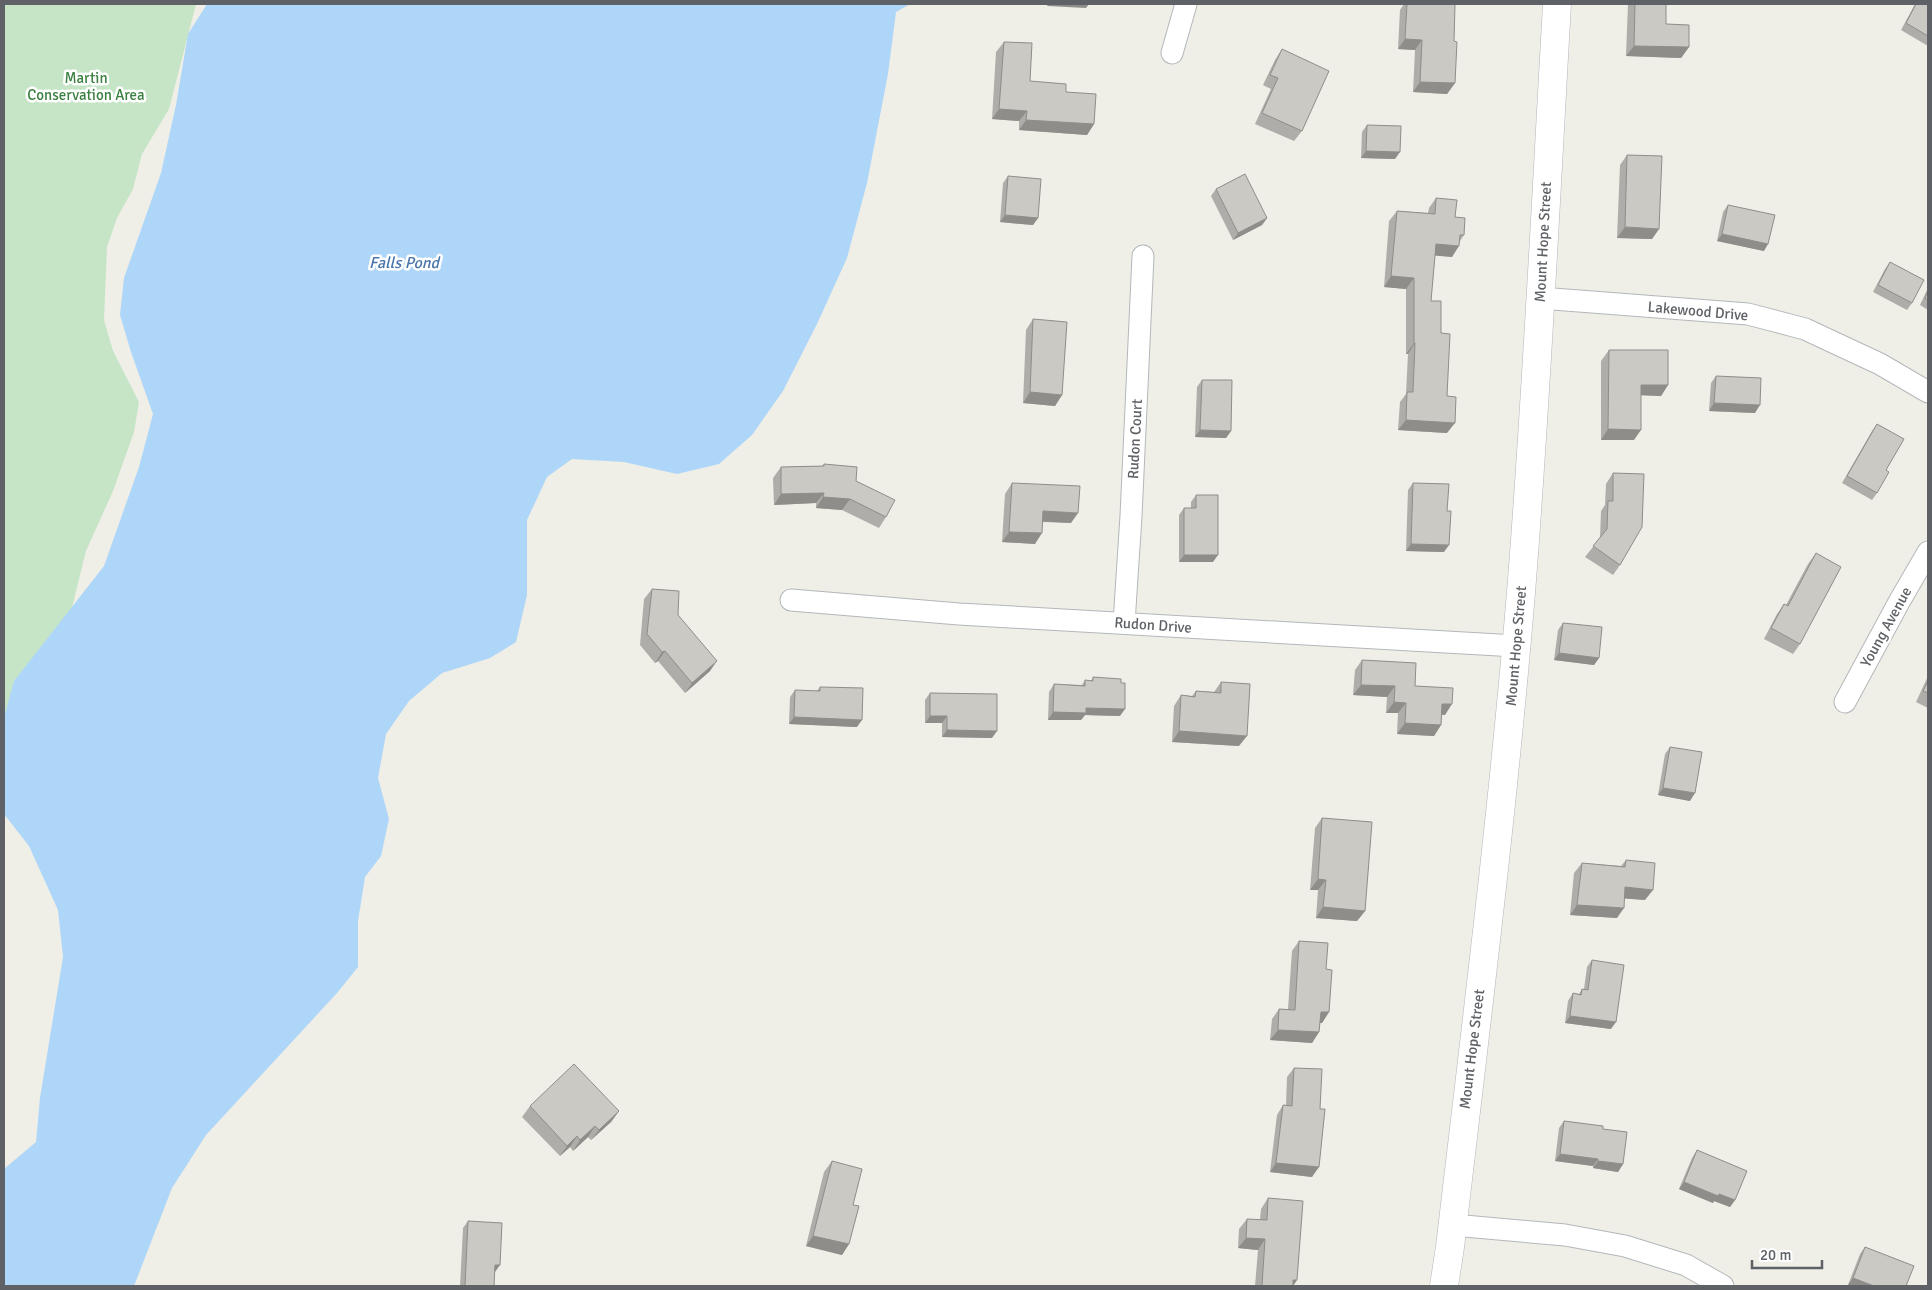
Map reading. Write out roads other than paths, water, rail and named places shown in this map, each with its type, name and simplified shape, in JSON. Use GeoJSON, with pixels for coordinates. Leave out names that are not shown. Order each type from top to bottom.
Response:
{"type":"FeatureCollection","features":[{"type":"Feature","properties":{"kind":"street"},"geometry":{"type":"LineString","coordinates":[[1172,53],[1186,4]]}},
{"type":"Feature","properties":{"kind":"street","name":"Mount Hope Street"},"geometry":{"type":"LineString","coordinates":[[1444,1286],[1453,1225],[1495,852],[1516,646],[1534,407],[1557,4]]}},
{"type":"Feature","properties":{"kind":"street","name":"Rudon Court"},"geometry":{"type":"LineString","coordinates":[[1124,622],[1132,516],[1142,256]]}},
{"type":"Feature","properties":{"kind":"street","name":"Lakewood Drive"},"geometry":{"type":"LineString","coordinates":[[1540,298],[1748,314],[1805,329],[1880,364],[1928,392]]}},
{"type":"Feature","properties":{"kind":"street","name":"Young Avenue"},"geometry":{"type":"LineString","coordinates":[[1845,702],[1928,552]]}},
{"type":"Feature","properties":{"kind":"street","name":"Rudon Drive"},"geometry":{"type":"LineString","coordinates":[[791,600],[959,614],[1516,646]]}},
{"type":"Feature","properties":{"kind":"street"},"geometry":{"type":"LineString","coordinates":[[1453,1225],[1565,1235],[1625,1246],[1686,1265],[1723,1286]]}},
{"type":"Feature","properties":{"kind":"water","name":"Falls Pond"},"geometry":{"type":"Polygon","coordinates":[[[207,4],[910,4],[896,12],[888,74],[867,183],[847,258],[817,324],[783,391],[752,435],[719,464],[677,474],[624,462],[572,459],[547,477],[527,520],[527,595],[516,642],[490,658],[442,673],[409,701],[386,734],[378,778],[389,819],[381,856],[365,877],[358,921],[358,967],[337,993],[206,1135],[172,1188],[134,1286],[4,1286],[4,1169],[36,1142],[40,1098],[63,957],[58,910],[29,846],[4,814],[4,718],[14,681],[104,566],[139,467],[153,414],[120,315],[124,278],[161,173],[176,105],[188,34],[207,4]]]}},
{"type":"Feature","properties":{"kind":"park label","name":"Martin Conservation Area"},"geometry":{"type":"Point","coordinates":[86,86]}}]}
